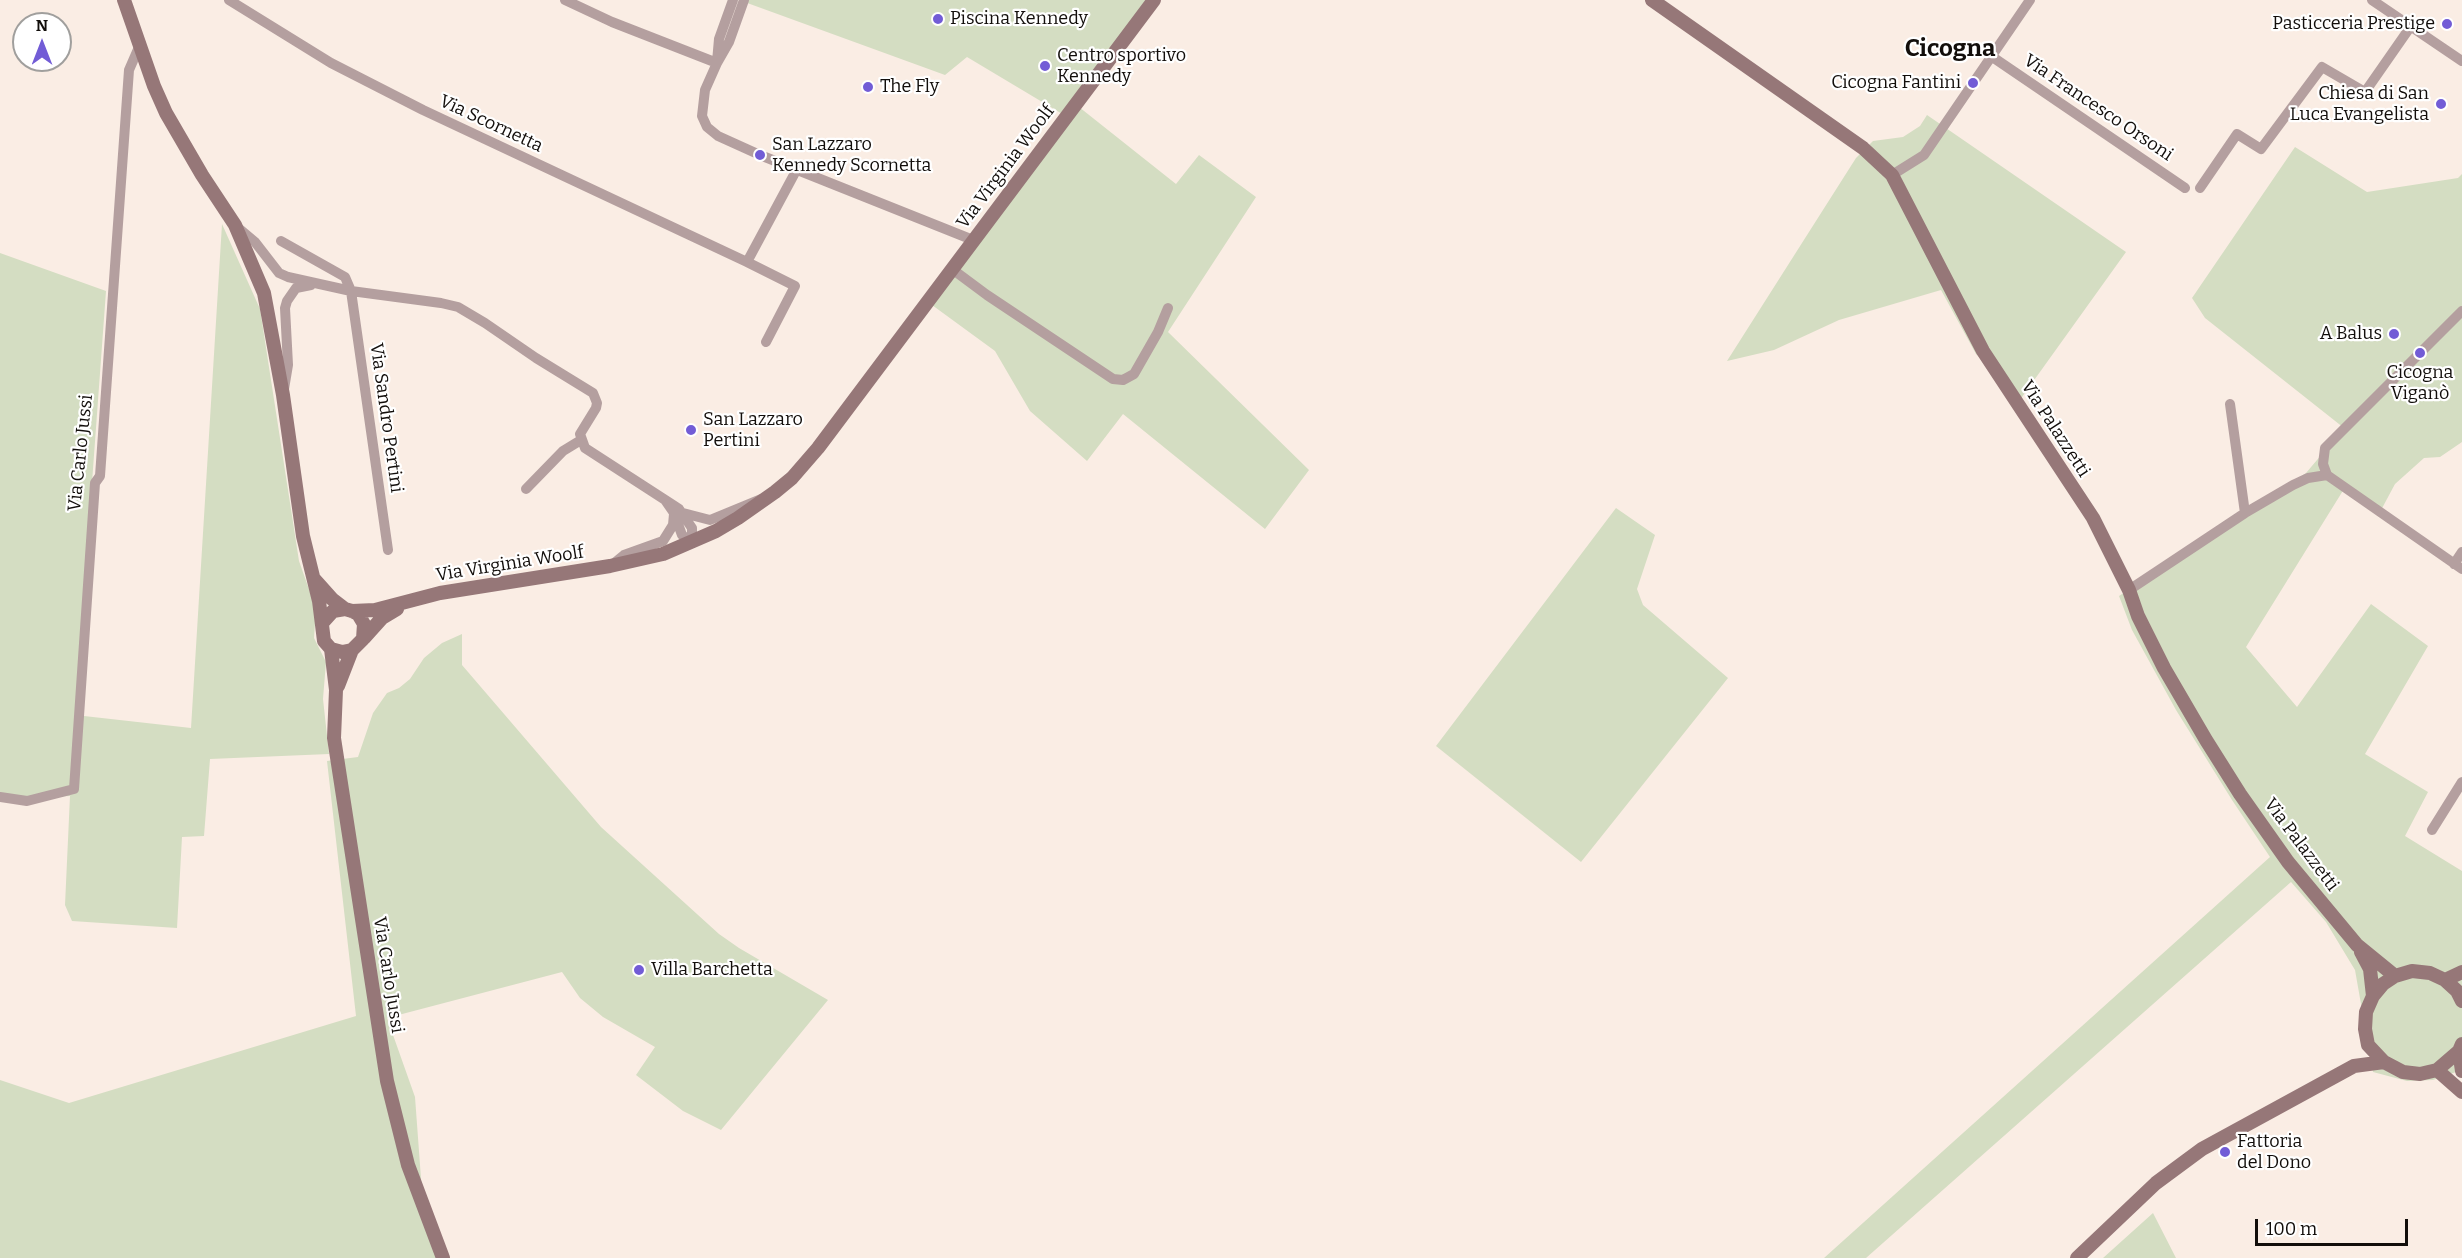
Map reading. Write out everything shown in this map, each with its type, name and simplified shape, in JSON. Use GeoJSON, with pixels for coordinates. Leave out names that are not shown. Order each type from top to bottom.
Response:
{"type":"FeatureCollection","features":[{"type":"Feature","properties":{"kind":"street"},"geometry":{"type":"LineString","coordinates":[[124,0],[139,47],[166,113],[202,175],[235,225],[264,293],[283,395],[303,536],[313,579],[323,622],[324,641],[331,649],[342,652],[352,650],[363,639],[364,624],[358,614],[332,599],[313,579]]}},
{"type":"Feature","properties":{"kind":"street","name":"Via Scornetta"},"geometry":{"type":"LineString","coordinates":[[230,0],[331,63],[423,110],[795,286],[766,342]]}},
{"type":"Feature","properties":{"kind":"street"},"geometry":{"type":"LineString","coordinates":[[565,0],[612,22],[717,63]]}},
{"type":"Feature","properties":{"kind":"street"},"geometry":{"type":"LineString","coordinates":[[717,63],[719,39],[733,0]]}},
{"type":"Feature","properties":{"kind":"street"},"geometry":{"type":"LineString","coordinates":[[744,0],[729,42],[717,63],[702,101],[702,116],[707,127],[731,142],[973,240]]}},
{"type":"Feature","properties":{"kind":"street","name":"Via Virginia Woolf"},"geometry":{"type":"LineString","coordinates":[[349,610],[375,610],[417,598],[610,566],[663,554],[738,518],[767,497],[792,478],[818,448],[1154,0]]}},
{"type":"Feature","properties":{"kind":"street","name":"Via Palazzetti"},"geometry":{"type":"LineString","coordinates":[[1652,0],[1863,148],[1892,175],[1983,351],[2093,518],[2164,668],[2240,794],[2288,862],[2357,945],[2395,976]]}},
{"type":"Feature","properties":{"kind":"street"},"geometry":{"type":"LineString","coordinates":[[1892,175],[1924,155],[2030,0]]}},
{"type":"Feature","properties":{"kind":"street"},"geometry":{"type":"LineString","coordinates":[[2372,0],[2462,62]]}},
{"type":"Feature","properties":{"kind":"street"},"geometry":{"type":"LineString","coordinates":[[2200,188],[2237,134],[2261,149],[2322,67],[2364,92],[2411,26]]}},
{"type":"Feature","properties":{"kind":"street","name":"Via Carlo Jussi"},"geometry":{"type":"LineString","coordinates":[[0,797],[27,801],[75,789],[94,483],[100,476],[129,70],[139,47]]}},
{"type":"Feature","properties":{"kind":"street","name":"Via Francesco Orsoni"},"geometry":{"type":"LineString","coordinates":[[1992,56],[2186,188]]}},
{"type":"Feature","properties":{"kind":"street"},"geometry":{"type":"LineString","coordinates":[[747,262],[797,170]]}},
{"type":"Feature","properties":{"kind":"street"},"geometry":{"type":"LineString","coordinates":[[235,225],[255,242],[279,273],[314,284],[458,307],[593,393],[597,403],[582,430],[581,440],[585,448],[665,500],[693,532],[692,542]]}},
{"type":"Feature","properties":{"kind":"street"},"geometry":{"type":"LineString","coordinates":[[281,242],[345,277],[351,291]]}},
{"type":"Feature","properties":{"kind":"street"},"geometry":{"type":"LineString","coordinates":[[952,269],[987,296],[1113,379],[1123,380],[1134,374],[1158,332],[1168,308]]}},
{"type":"Feature","properties":{"kind":"street"},"geometry":{"type":"LineString","coordinates":[[283,395],[288,365],[285,308],[296,288],[314,284]]}},
{"type":"Feature","properties":{"kind":"street","name":"Via Sandro Pertini"},"geometry":{"type":"LineString","coordinates":[[351,291],[388,550]]}},
{"type":"Feature","properties":{"kind":"street"},"geometry":{"type":"LineString","coordinates":[[2462,311],[2325,448],[2323,464],[2327,475],[2458,566],[2462,552]]}},
{"type":"Feature","properties":{"kind":"street"},"geometry":{"type":"LineString","coordinates":[[2230,404],[2245,513]]}},
{"type":"Feature","properties":{"kind":"street"},"geometry":{"type":"LineString","coordinates":[[526,489],[563,451],[581,440]]}},
{"type":"Feature","properties":{"kind":"street"},"geometry":{"type":"LineString","coordinates":[[2129,590],[2245,513],[2293,485],[2308,478],[2327,475]]}},
{"type":"Feature","properties":{"kind":"street","name":"Via Virginia Woolf"},"geometry":{"type":"LineString","coordinates":[[610,566],[624,555],[663,541],[678,513],[710,520],[721,517],[751,501],[767,497]]}},
{"type":"Feature","properties":{"kind":"street","name":"Via Virginia Woolf"},"geometry":{"type":"LineString","coordinates":[[363,639],[382,618],[417,598]]}},
{"type":"Feature","properties":{"kind":"street"},"geometry":{"type":"LineString","coordinates":[[323,622],[333,611],[349,610]]}},
{"type":"Feature","properties":{"kind":"street","name":"Via Carlo Jussi"},"geometry":{"type":"LineString","coordinates":[[331,649],[336,690],[334,738],[387,1081],[408,1165],[443,1258]]}},
{"type":"Feature","properties":{"kind":"street","name":"Via Carlo Jussi"},"geometry":{"type":"LineString","coordinates":[[336,690],[352,650]]}},
{"type":"Feature","properties":{"kind":"street"},"geometry":{"type":"LineString","coordinates":[[2432,830],[2462,782]]}},
{"type":"Feature","properties":{"kind":"street","name":"Via Palazzetti"},"geometry":{"type":"LineString","coordinates":[[2357,945],[2370,969],[2373,996],[2366,1012],[2368,1045]]}},
{"type":"Feature","properties":{"kind":"street"},"geometry":{"type":"LineString","coordinates":[[2373,996],[2382,984],[2395,976],[2412,972],[2430,973],[2445,980],[2460,992]]}},
{"type":"Feature","properties":{"kind":"street"},"geometry":{"type":"LineString","coordinates":[[2445,980],[2462,972]]}},
{"type":"Feature","properties":{"kind":"street"},"geometry":{"type":"LineString","coordinates":[[2354,1066],[2368,1045],[2384,1062],[2403,1072],[2420,1074],[2437,1070],[2461,1047]]}},
{"type":"Feature","properties":{"kind":"street"},"geometry":{"type":"LineString","coordinates":[[2461,1047],[2462,1071]]}},
{"type":"Feature","properties":{"kind":"street"},"geometry":{"type":"LineString","coordinates":[[2077,1258],[2156,1183],[2202,1149],[2354,1066],[2384,1062]]}},
{"type":"Feature","properties":{"kind":"street"},"geometry":{"type":"LineString","coordinates":[[2437,1070],[2462,1092]]}},
{"type":"Feature","properties":{"kind":"green space"},"geometry":{"type":"Polygon","coordinates":[[[739,0],[1155,0],[1079,107],[1176,184],[1199,155],[1256,197],[1168,332],[1309,470],[1265,529],[1123,414],[1087,461],[1030,411],[995,351],[932,305],[1064,115],[967,57],[945,75],[739,0]]]}},
{"type":"Feature","properties":{"kind":"green space"},"geometry":{"type":"Polygon","coordinates":[[[1927,115],[2126,252],[2017,404],[1990,367],[1976,354],[1941,290],[1839,320],[1774,350],[1727,361],[1856,158],[1873,141],[1903,137],[1920,126],[1927,115]]]}},
{"type":"Feature","properties":{"kind":"green space"},"geometry":{"type":"Polygon","coordinates":[[[2295,147],[2367,192],[2458,178],[2462,174],[2462,442],[2440,457],[2424,458],[2395,484],[2380,512],[2344,489],[2246,647],[2297,707],[2371,604],[2428,646],[2365,754],[2428,792],[2405,836],[2462,871],[2462,1067],[2456,1072],[2433,1080],[2407,1081],[2373,1072],[2355,970],[2326,922],[2291,882],[1866,1258],[1824,1258],[2270,857],[2176,710],[2132,630],[2119,596],[2306,473],[2344,428],[2205,318],[2192,298],[2295,147]]]}},
{"type":"Feature","properties":{"kind":"green space"},"geometry":{"type":"Polygon","coordinates":[[[222,224],[260,309],[299,561],[316,609],[314,638],[326,662],[323,699],[329,754],[210,759],[204,836],[182,837],[177,928],[72,921],[65,905],[70,796],[30,798],[0,796],[0,253],[106,291],[75,715],[191,728],[222,224]]]}},
{"type":"Feature","properties":{"kind":"green space"},"geometry":{"type":"Polygon","coordinates":[[[1616,508],[1655,535],[1637,589],[1643,605],[1728,678],[1581,862],[1436,746],[1616,508]]]}},
{"type":"Feature","properties":{"kind":"green space"},"geometry":{"type":"Polygon","coordinates":[[[462,634],[462,665],[601,827],[719,934],[828,1000],[721,1130],[683,1111],[636,1075],[655,1047],[603,1017],[580,998],[562,972],[387,1018],[415,1097],[422,1192],[450,1258],[0,1258],[0,1080],[69,1103],[356,1016],[327,761],[358,757],[373,713],[387,693],[399,688],[410,679],[424,658],[442,643],[462,634]]]}},
{"type":"Feature","properties":{"kind":"green space"},"geometry":{"type":"Polygon","coordinates":[[[2153,1213],[2176,1258],[2103,1258],[2153,1213]]]}},
{"type":"Feature","properties":{"kind":"place","name":"Piscina Kennedy"},"geometry":{"type":"Point","coordinates":[938,19]}},
{"type":"Feature","properties":{"kind":"place","name":"Pasticceria Prestige"},"geometry":{"type":"Point","coordinates":[2447,24]}},
{"type":"Feature","properties":{"kind":"place","name":"Centro sportivo Kennedy"},"geometry":{"type":"Point","coordinates":[1045,66]}},
{"type":"Feature","properties":{"kind":"place","name":"Cicogna Fantini"},"geometry":{"type":"Point","coordinates":[1973,83]}},
{"type":"Feature","properties":{"kind":"place","name":"The Fly"},"geometry":{"type":"Point","coordinates":[868,87]}},
{"type":"Feature","properties":{"kind":"place","name":"Chiesa di San Luca Evangelista"},"geometry":{"type":"Point","coordinates":[2441,104]}},
{"type":"Feature","properties":{"kind":"place","name":"San Lazzaro Kennedy Scornetta"},"geometry":{"type":"Point","coordinates":[760,155]}},
{"type":"Feature","properties":{"kind":"place","name":"A Balus"},"geometry":{"type":"Point","coordinates":[2394,334]}},
{"type":"Feature","properties":{"kind":"place","name":"Cicogna Viganò"},"geometry":{"type":"Point","coordinates":[2420,353]}},
{"type":"Feature","properties":{"kind":"place","name":"San Lazzaro Pertini"},"geometry":{"type":"Point","coordinates":[691,430]}},
{"type":"Feature","properties":{"kind":"place","name":"Villa Barchetta"},"geometry":{"type":"Point","coordinates":[639,970]}},
{"type":"Feature","properties":{"kind":"place","name":"Fattoria del Dono"},"geometry":{"type":"Point","coordinates":[2225,1152]}},
{"type":"Feature","properties":{"kind":"district","name":"Cicogna"},"geometry":{"type":"Point","coordinates":[1950,49]}}]}
